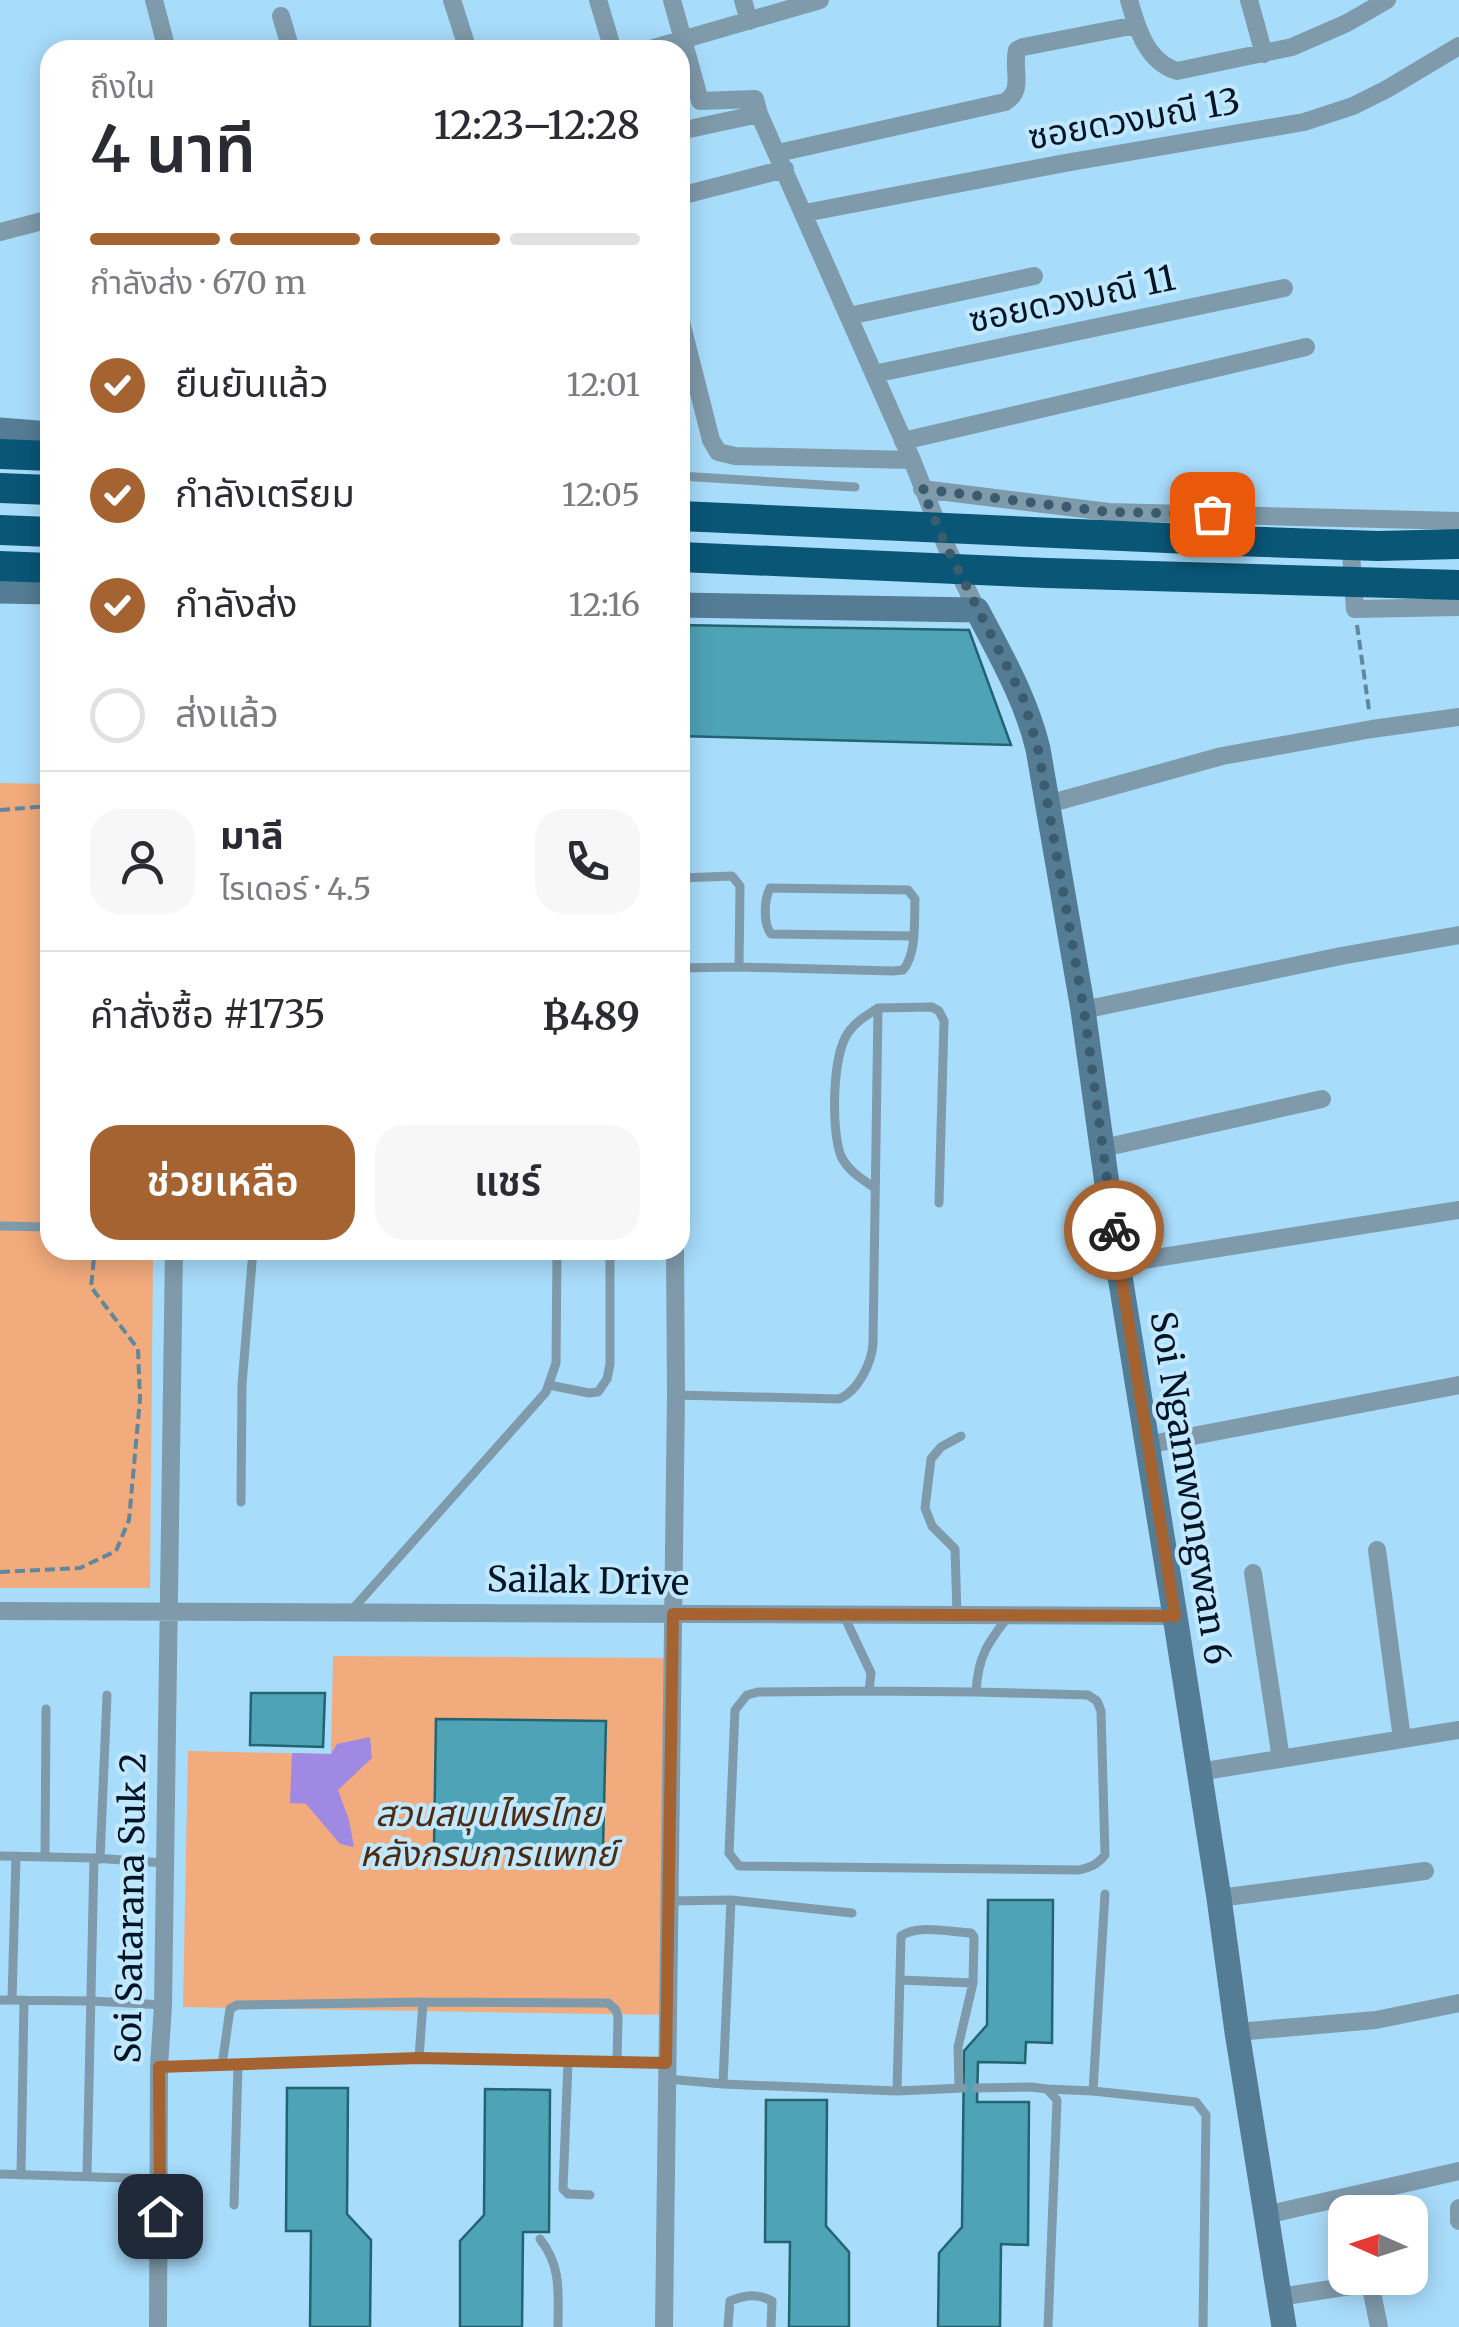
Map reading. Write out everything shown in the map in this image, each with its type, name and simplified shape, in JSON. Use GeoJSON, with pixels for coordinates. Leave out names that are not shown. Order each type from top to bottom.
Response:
{"type":"FeatureCollection","features":[{"type":"Feature","properties":{"kind":"highway"},"geometry":{"type":"LineString","coordinates":[[0,454],[40,456]]}},
{"type":"Feature","properties":{"kind":"highway"},"geometry":{"type":"LineString","coordinates":[[0,488],[40,490]]}},
{"type":"Feature","properties":{"kind":"highway"},"geometry":{"type":"LineString","coordinates":[[690,516],[1234,541],[1378,546],[1459,544]]}},
{"type":"Feature","properties":{"kind":"highway"},"geometry":{"type":"LineString","coordinates":[[0,530],[40,532]]}},
{"type":"Feature","properties":{"kind":"highway"},"geometry":{"type":"LineString","coordinates":[[690,557],[1066,574],[1459,584]]}},
{"type":"Feature","properties":{"kind":"highway"},"geometry":{"type":"LineString","coordinates":[[0,566],[40,568]]}},
{"type":"Feature","properties":{"kind":"street"},"geometry":{"type":"LineString","coordinates":[[154,0],[164,40]]}},
{"type":"Feature","properties":{"kind":"street"},"geometry":{"type":"LineString","coordinates":[[452,0],[465,40]]}},
{"type":"Feature","properties":{"kind":"street"},"geometry":{"type":"LineString","coordinates":[[598,0],[609,40]]}},
{"type":"Feature","properties":{"kind":"street"},"geometry":{"type":"LineString","coordinates":[[672,0],[684,39]]}},
{"type":"Feature","properties":{"kind":"street"},"geometry":{"type":"LineString","coordinates":[[743,0],[749,21]]}},
{"type":"Feature","properties":{"kind":"street"},"geometry":{"type":"LineString","coordinates":[[681,40],[820,0]]}},
{"type":"Feature","properties":{"kind":"street"},"geometry":{"type":"LineString","coordinates":[[1128,0],[1150,52],[1167,68],[1177,71],[1264,54],[1318,37],[1383,1]]}},
{"type":"Feature","properties":{"kind":"street"},"geometry":{"type":"LineString","coordinates":[[1250,0],[1264,54]]}},
{"type":"Feature","properties":{"kind":"street"},"geometry":{"type":"LineString","coordinates":[[281,16],[288,40]]}},
{"type":"Feature","properties":{"kind":"street"},"geometry":{"type":"LineString","coordinates":[[690,193],[781,161],[1005,102],[1018,88],[1017,50],[1136,25]]}},
{"type":"Feature","properties":{"kind":"street","name":"ซอยดวงมณี 13"},"geometry":{"type":"LineString","coordinates":[[805,213],[1304,122],[1387,90],[1459,46]]}},
{"type":"Feature","properties":{"kind":"street"},"geometry":{"type":"LineString","coordinates":[[690,62],[700,101],[755,99],[977,610],[690,605]]}},
{"type":"Feature","properties":{"kind":"street"},"geometry":{"type":"LineString","coordinates":[[690,129],[759,114]]}},
{"type":"Feature","properties":{"kind":"street"},"geometry":{"type":"LineString","coordinates":[[8,230],[40,222]]}},
{"type":"Feature","properties":{"kind":"street"},"geometry":{"type":"LineString","coordinates":[[849,316],[1034,276]]}},
{"type":"Feature","properties":{"kind":"street","name":"ซอยดวงมณี 11"},"geometry":{"type":"LineString","coordinates":[[874,374],[1284,288]]}},
{"type":"Feature","properties":{"kind":"street"},"geometry":{"type":"LineString","coordinates":[[903,441],[1306,347]]}},
{"type":"Feature","properties":{"kind":"street"},"geometry":{"type":"LineString","coordinates":[[690,356],[718,452],[735,456],[912,460]]}},
{"type":"Feature","properties":{"kind":"street"},"geometry":{"type":"LineString","coordinates":[[0,430],[40,433]]}},
{"type":"Feature","properties":{"kind":"street"},"geometry":{"type":"LineString","coordinates":[[922,489],[1108,512],[1459,520]]}},
{"type":"Feature","properties":{"kind":"street"},"geometry":{"type":"LineString","coordinates":[[1349,518],[1355,608],[1459,608]]}},
{"type":"Feature","properties":{"kind":"street"},"geometry":{"type":"LineString","coordinates":[[0,591],[40,592]]}},
{"type":"Feature","properties":{"kind":"street","name":"Soi Ngamwongwan 6"},"geometry":{"type":"LineString","coordinates":[[977,610],[1023,698],[1048,804],[1084,1010],[1118,1264],[1284,2327]]}},
{"type":"Feature","properties":{"kind":"street"},"geometry":{"type":"LineString","coordinates":[[1048,804],[1222,756],[1459,717]]}},
{"type":"Feature","properties":{"kind":"street"},"geometry":{"type":"LineString","coordinates":[[1084,1010],[1459,934]]}},
{"type":"Feature","properties":{"kind":"street"},"geometry":{"type":"LineString","coordinates":[[1103,1148],[1322,1099]]}},
{"type":"Feature","properties":{"kind":"street"},"geometry":{"type":"LineString","coordinates":[[1118,1264],[1459,1210]]}},
{"type":"Feature","properties":{"kind":"street","name":"Soi Satarana Suk 2"},"geometry":{"type":"LineString","coordinates":[[158,2327],[174,1260]]}},
{"type":"Feature","properties":{"kind":"street"},"geometry":{"type":"LineString","coordinates":[[664,2327],[676,1260]]}},
{"type":"Feature","properties":{"kind":"street"},"geometry":{"type":"LineString","coordinates":[[1146,1445],[1459,1384]]}},
{"type":"Feature","properties":{"kind":"street"},"geometry":{"type":"LineString","coordinates":[[1377,1550],[1402,1739]]}},
{"type":"Feature","properties":{"kind":"street"},"geometry":{"type":"LineString","coordinates":[[1253,1573],[1281,1759]]}},
{"type":"Feature","properties":{"kind":"street","name":"Sailak Drive"},"geometry":{"type":"LineString","coordinates":[[0,1611],[1175,1616]]}},
{"type":"Feature","properties":{"kind":"street"},"geometry":{"type":"LineString","coordinates":[[1199,1772],[1459,1730]]}},
{"type":"Feature","properties":{"kind":"street"},"geometry":{"type":"LineString","coordinates":[[1219,1898],[1424,1871]]}},
{"type":"Feature","properties":{"kind":"street"},"geometry":{"type":"LineString","coordinates":[[1236,2032],[1376,2020],[1459,2003]]}},
{"type":"Feature","properties":{"kind":"street"},"geometry":{"type":"LineString","coordinates":[[1266,2215],[1459,2171]]}},
{"type":"Feature","properties":{"kind":"street"},"geometry":{"type":"LineString","coordinates":[[1459,2208],[1459,2221]]}},
{"type":"Feature","properties":{"kind":"street"},"geometry":{"type":"LineString","coordinates":[[1280,2298],[1328,2288]]}},
{"type":"Feature","properties":{"kind":"street"},"geometry":{"type":"LineString","coordinates":[[1373,2295],[1379,2327]]}},
{"type":"Feature","properties":{"kind":"lane"},"geometry":{"type":"LineString","coordinates":[[690,477],[855,488]]}},
{"type":"Feature","properties":{"kind":"lane"},"geometry":{"type":"LineString","coordinates":[[690,878],[732,876],[737,880],[739,967]]}},
{"type":"Feature","properties":{"kind":"lane"},"geometry":{"type":"LineString","coordinates":[[690,968],[902,970],[910,962],[913,936],[915,899],[908,890],[770,888],[766,897],[770,934],[913,936]]}},
{"type":"Feature","properties":{"kind":"lane"},"geometry":{"type":"LineString","coordinates":[[875,1188],[852,1172],[836,1136],[836,1062],[841,1043],[850,1028],[878,1008],[932,1006],[944,1021],[939,1203]]}},
{"type":"Feature","properties":{"kind":"lane"},"geometry":{"type":"LineString","coordinates":[[676,1395],[839,1399],[854,1391],[872,1354],[878,1008]]}},
{"type":"Feature","properties":{"kind":"lane"},"geometry":{"type":"LineString","coordinates":[[0,1226],[40,1227]]}},
{"type":"Feature","properties":{"kind":"lane"},"geometry":{"type":"LineString","coordinates":[[241,1502],[242,1385],[251,1260]]}},
{"type":"Feature","properties":{"kind":"lane"},"geometry":{"type":"LineString","coordinates":[[351,1611],[546,1392],[556,1363],[557,1260]]}},
{"type":"Feature","properties":{"kind":"lane"},"geometry":{"type":"LineString","coordinates":[[549,1385],[589,1394],[598,1392],[607,1378],[610,1260]]}},
{"type":"Feature","properties":{"kind":"lane"},"geometry":{"type":"LineString","coordinates":[[958,1615],[955,1548],[932,1526],[925,1508],[931,1460],[941,1447],[961,1436]]}},
{"type":"Feature","properties":{"kind":"lane"},"geometry":{"type":"LineString","coordinates":[[844,1615],[871,1673],[870,1691]]}},
{"type":"Feature","properties":{"kind":"lane"},"geometry":{"type":"LineString","coordinates":[[976,1692],[984,1647],[1008,1616]]}},
{"type":"Feature","properties":{"kind":"lane"},"geometry":{"type":"LineString","coordinates":[[870,1691],[1088,1695],[1098,1701],[1104,1855],[1099,1862],[1079,1870],[739,1866],[729,1853],[734,1710],[739,1703],[758,1692],[870,1691]]}},
{"type":"Feature","properties":{"kind":"lane"},"geometry":{"type":"LineString","coordinates":[[87,2175],[97,1858],[107,1695]]}},
{"type":"Feature","properties":{"kind":"lane"},"geometry":{"type":"LineString","coordinates":[[45,1857],[46,1709]]}},
{"type":"Feature","properties":{"kind":"lane"},"geometry":{"type":"LineString","coordinates":[[0,1856],[165,1863]]}},
{"type":"Feature","properties":{"kind":"lane"},"geometry":{"type":"LineString","coordinates":[[12,2000],[16,1856]]}},
{"type":"Feature","properties":{"kind":"lane"},"geometry":{"type":"LineString","coordinates":[[1092,2090],[1106,1894]]}},
{"type":"Feature","properties":{"kind":"lane"},"geometry":{"type":"LineString","coordinates":[[669,1901],[730,1900],[852,1912]]}},
{"type":"Feature","properties":{"kind":"lane"},"geometry":{"type":"LineString","coordinates":[[722,2084],[730,1900]]}},
{"type":"Feature","properties":{"kind":"lane"},"geometry":{"type":"LineString","coordinates":[[159,2067],[419,2058],[617,2064],[722,2084],[898,2091],[961,2088],[958,2047],[973,1983],[971,1933],[917,1930],[901,1936],[898,2091]]}},
{"type":"Feature","properties":{"kind":"lane"},"geometry":{"type":"LineString","coordinates":[[900,1980],[973,1983]]}},
{"type":"Feature","properties":{"kind":"lane"},"geometry":{"type":"LineString","coordinates":[[0,2000],[162,2005]]}},
{"type":"Feature","properties":{"kind":"lane"},"geometry":{"type":"LineString","coordinates":[[21,2175],[24,2000]]}},
{"type":"Feature","properties":{"kind":"lane"},"geometry":{"type":"LineString","coordinates":[[222,2065],[230,2009],[237,2005],[423,2002],[608,2003],[618,2017],[617,2064]]}},
{"type":"Feature","properties":{"kind":"lane"},"geometry":{"type":"LineString","coordinates":[[419,2058],[423,2002]]}},
{"type":"Feature","properties":{"kind":"lane"},"geometry":{"type":"LineString","coordinates":[[568,2062],[563,2190],[568,2194],[590,2195]]}},
{"type":"Feature","properties":{"kind":"lane"},"geometry":{"type":"LineString","coordinates":[[234,2205],[238,2065]]}},
{"type":"Feature","properties":{"kind":"lane"},"geometry":{"type":"LineString","coordinates":[[977,2088],[1092,2090],[1196,2102],[1206,2115],[1204,2327]]}},
{"type":"Feature","properties":{"kind":"lane"},"geometry":{"type":"LineString","coordinates":[[1047,2090],[1057,2100],[1048,2327]]}},
{"type":"Feature","properties":{"kind":"lane"},"geometry":{"type":"LineString","coordinates":[[0,2174],[160,2179]]}},
{"type":"Feature","properties":{"kind":"lane"},"geometry":{"type":"LineString","coordinates":[[540,2239],[555,2263],[558,2327]]}},
{"type":"Feature","properties":{"kind":"lane"},"geometry":{"type":"LineString","coordinates":[[728,2327],[730,2301],[745,2295],[772,2301],[772,2327]]}},
{"type":"Feature","properties":{"kind":"path"},"geometry":{"type":"LineString","coordinates":[[1355,608],[1372,729]]}},
{"type":"Feature","properties":{"kind":"path"},"geometry":{"type":"LineString","coordinates":[[0,810],[40,807]]}},
{"type":"Feature","properties":{"kind":"path"},"geometry":{"type":"LineString","coordinates":[[0,1572],[80,1568],[116,1550],[130,1520],[140,1399],[138,1350],[91,1286],[94,1260]]}},
{"type":"Feature","properties":{"kind":"green space"},"geometry":{"type":"Polygon","coordinates":[[[0,783],[40,784],[40,1260],[153,1260],[150,1588],[0,1588],[0,783]]]}},
{"type":"Feature","properties":{"kind":"green space","name":"สวนสมุนไพรไทย หลังกรมการแพทย์"},"geometry":{"type":"Polygon","coordinates":[[[333,1656],[665,1658],[663,2015],[183,2007],[188,1751],[331,1754],[333,1656]]]}},
{"type":"Feature","properties":{"kind":"shaded area"},"geometry":{"type":"Polygon","coordinates":[[[370,1737],[372,1758],[338,1790],[354,1847],[340,1844],[306,1804],[290,1803],[292,1753],[331,1754],[337,1744],[370,1737]]]}},
{"type":"Feature","properties":{"kind":"building"},"geometry":{"type":"Polygon","coordinates":[[[690,625],[969,630],[1011,745],[690,736],[690,625]]]}},
{"type":"Feature","properties":{"kind":"building"},"geometry":{"type":"Polygon","coordinates":[[[251,1693],[325,1693],[323,1747],[250,1745],[251,1693]]]}},
{"type":"Feature","properties":{"kind":"building"},"geometry":{"type":"Polygon","coordinates":[[[436,1719],[606,1721],[603,1849],[434,1848],[436,1719]]]}},
{"type":"Feature","properties":{"kind":"building"},"geometry":{"type":"Polygon","coordinates":[[[988,1900],[1053,1900],[1052,2043],[1026,2042],[1025,2063],[978,2062],[977,2102],[1029,2102],[1028,2245],[1001,2244],[1000,2327],[938,2327],[939,2253],[962,2227],[964,2051],[987,2025],[988,1900]]]}},
{"type":"Feature","properties":{"kind":"building"},"geometry":{"type":"Polygon","coordinates":[[[287,2088],[348,2088],[347,2214],[371,2240],[370,2327],[310,2327],[311,2231],[286,2231],[287,2088]]]}},
{"type":"Feature","properties":{"kind":"building"},"geometry":{"type":"Polygon","coordinates":[[[485,2089],[550,2090],[549,2232],[523,2232],[522,2327],[460,2327],[460,2241],[484,2215],[485,2089]]]}},
{"type":"Feature","properties":{"kind":"building"},"geometry":{"type":"Polygon","coordinates":[[[766,2100],[827,2100],[826,2226],[849,2252],[849,2327],[789,2327],[790,2242],[765,2242],[766,2100]]]}},
{"type":"Feature","properties":{"kind":"way so far"},"geometry":{"type":"LineString","coordinates":[[1114,1230],[1084,1010],[1031,720],[922,489],[1108,512],[1212,514]]}},
{"type":"Feature","properties":{"kind":"route"},"geometry":{"type":"LineString","coordinates":[[160,2216],[159,2067],[419,2058],[666,2063],[673,1614],[1175,1616],[1114,1230]]}}]}
